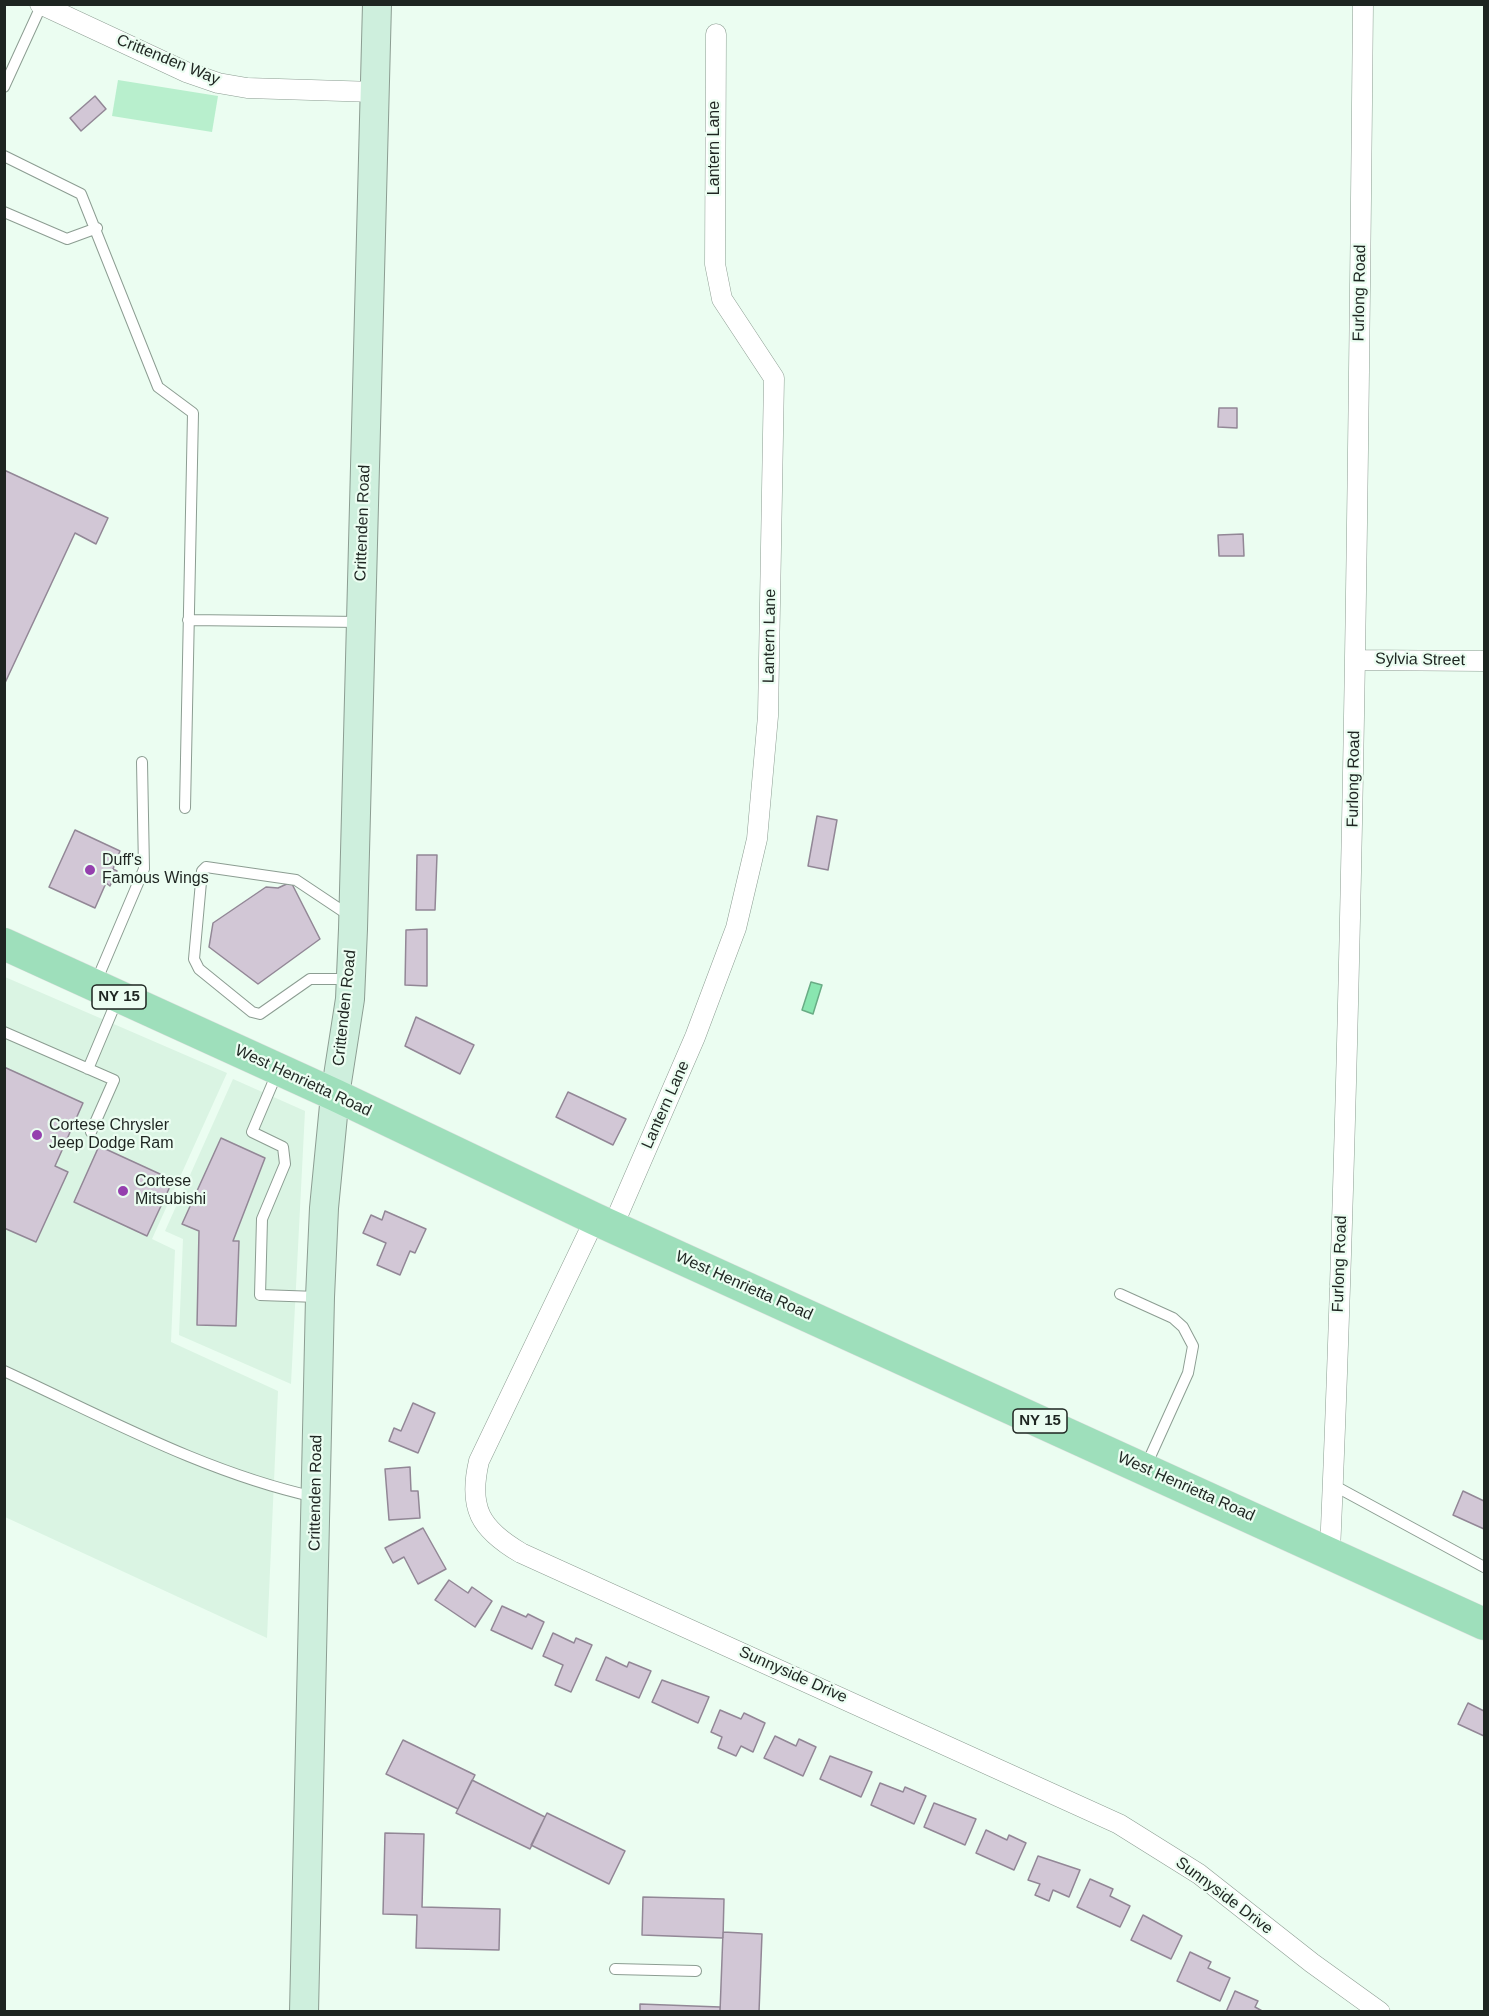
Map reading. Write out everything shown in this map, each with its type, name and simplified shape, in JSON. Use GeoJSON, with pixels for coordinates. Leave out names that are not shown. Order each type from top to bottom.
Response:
{"type":"FeatureCollection","features":[{"type":"Feature","properties":{"kind":"main road","name":"West Henrietta Road"},"geometry":{"type":"LineString","coordinates":[[4,944],[335,1095],[604,1222],[1485,1623]]}},
{"type":"Feature","properties":{"kind":"street","name":"Crittenden Road"},"geometry":{"type":"LineString","coordinates":[[304,2012],[320,1297],[324,1208],[335,1095],[351,979],[377,4]]}},
{"type":"Feature","properties":{"kind":"street","name":"Furlong Road"},"geometry":{"type":"LineString","coordinates":[[1330,1552],[1356,660],[1363,4]]}},
{"type":"Feature","properties":{"kind":"street","name":"Crittenden Way"},"geometry":{"type":"LineString","coordinates":[[41,5],[186,72],[218,83],[247,88],[375,92]]}},
{"type":"Feature","properties":{"kind":"street","name":"Lantern Lane"},"geometry":{"type":"LineString","coordinates":[[604,1222],[695,1037],[736,928],[757,838],[767,728],[774,378],[722,299],[714,264],[716,34]]}},
{"type":"Feature","properties":{"kind":"street","name":"Sylvia Street"},"geometry":{"type":"LineString","coordinates":[[1356,660],[1485,661]]}},
{"type":"Feature","properties":{"kind":"street","name":"Sunnyside Drive"},"geometry":{"type":"LineString","coordinates":[[604,1222],[479,1461],[474,1488],[475,1500],[483,1523],[491,1533],[521,1553],[1076,1802],[1119,1824],[1199,1874],[1312,1963],[1380,2012]]}},
{"type":"Feature","properties":{"kind":"lane"},"geometry":{"type":"LineString","coordinates":[[4,87],[41,5]]}},
{"type":"Feature","properties":{"kind":"lane"},"geometry":{"type":"LineString","coordinates":[[4,156],[81,194],[97,228],[158,387],[193,413],[184,808]]}},
{"type":"Feature","properties":{"kind":"lane"},"geometry":{"type":"LineString","coordinates":[[4,212],[67,239],[97,228]]}},
{"type":"Feature","properties":{"kind":"lane"},"geometry":{"type":"LineString","coordinates":[[188,620],[360,622]]}},
{"type":"Feature","properties":{"kind":"lane"},"geometry":{"type":"LineString","coordinates":[[88,1069],[107,991],[144,869],[142,762]]}},
{"type":"Feature","properties":{"kind":"lane"},"geometry":{"type":"LineString","coordinates":[[351,979],[310,979],[260,1014],[252,1012],[199,969],[194,959],[201,871],[206,867],[296,880],[353,918]]}},
{"type":"Feature","properties":{"kind":"lane"},"geometry":{"type":"LineString","coordinates":[[4,1032],[114,1080],[91,1132]]}},
{"type":"Feature","properties":{"kind":"lane"},"geometry":{"type":"LineString","coordinates":[[279,1070],[252,1132],[283,1147],[285,1164],[262,1219],[260,1296],[320,1297]]}},
{"type":"Feature","properties":{"kind":"lane"},"geometry":{"type":"LineString","coordinates":[[1120,1294],[1173,1318],[1183,1327],[1193,1346],[1188,1373],[1145,1468]]}},
{"type":"Feature","properties":{"kind":"lane"},"geometry":{"type":"LineString","coordinates":[[4,1371],[215,1467],[268,1487],[315,1497]]}},
{"type":"Feature","properties":{"kind":"lane"},"geometry":{"type":"LineString","coordinates":[[1333,1485],[1485,1567]]}},
{"type":"Feature","properties":{"kind":"lane"},"geometry":{"type":"LineString","coordinates":[[615,1969],[696,1971]]}},
{"type":"Feature","properties":{"kind":"shaded area"},"geometry":{"type":"Polygon","coordinates":[[[118,80],[218,96],[212,132],[112,116],[118,80]]]}},
{"type":"Feature","properties":{"kind":"shaded area"},"geometry":{"type":"Polygon","coordinates":[[[5,977],[227,1073],[152,1239],[175,1250],[171,1342],[278,1391],[267,1638],[5,1517],[5,977]]]}},
{"type":"Feature","properties":{"kind":"shaded area"},"geometry":{"type":"Polygon","coordinates":[[[811,982],[822,985],[813,1014],[802,1010],[811,982]]]}},
{"type":"Feature","properties":{"kind":"shaded area"},"geometry":{"type":"Polygon","coordinates":[[[233,1079],[305,1111],[291,1384],[179,1335],[183,1239],[165,1231],[233,1079]]]}},
{"type":"Feature","properties":{"kind":"building"},"geometry":{"type":"Polygon","coordinates":[[[95,96],[106,109],[81,131],[70,118],[95,96]]]}},
{"type":"Feature","properties":{"kind":"building"},"geometry":{"type":"Polygon","coordinates":[[[1219,408],[1237,408],[1237,428],[1218,427],[1219,408]]]}},
{"type":"Feature","properties":{"kind":"building"},"geometry":{"type":"Polygon","coordinates":[[[4,470],[108,518],[96,544],[75,533],[4,685],[4,470]]]}},
{"type":"Feature","properties":{"kind":"building"},"geometry":{"type":"Polygon","coordinates":[[[1243,534],[1244,556],[1219,556],[1218,535],[1243,534]]]}},
{"type":"Feature","properties":{"kind":"building"},"geometry":{"type":"Polygon","coordinates":[[[817,816],[837,820],[828,870],[808,866],[817,816]]]}},
{"type":"Feature","properties":{"kind":"building"},"geometry":{"type":"Polygon","coordinates":[[[75,830],[120,851],[113,869],[117,871],[110,886],[106,883],[95,908],[49,887],[75,830]]]}},
{"type":"Feature","properties":{"kind":"building"},"geometry":{"type":"Polygon","coordinates":[[[417,855],[437,855],[435,910],[416,910],[417,855]]]}},
{"type":"Feature","properties":{"kind":"building"},"geometry":{"type":"Polygon","coordinates":[[[291,882],[320,939],[258,984],[209,947],[213,923],[266,887],[278,888],[291,882]]]}},
{"type":"Feature","properties":{"kind":"building"},"geometry":{"type":"Polygon","coordinates":[[[427,929],[427,986],[405,985],[406,930],[427,929]]]}},
{"type":"Feature","properties":{"kind":"building"},"geometry":{"type":"Polygon","coordinates":[[[416,1017],[474,1045],[460,1074],[405,1046],[416,1017]]]}},
{"type":"Feature","properties":{"kind":"building","name":"Cortese Chrysler Jeep Dodge Ram"},"geometry":{"type":"Polygon","coordinates":[[[4,1067],[83,1103],[55,1166],[68,1172],[36,1242],[4,1228],[4,1067]]]}},
{"type":"Feature","properties":{"kind":"building"},"geometry":{"type":"Polygon","coordinates":[[[568,1092],[626,1119],[613,1145],[556,1117],[568,1092]]]}},
{"type":"Feature","properties":{"kind":"building"},"geometry":{"type":"Polygon","coordinates":[[[221,1138],[265,1158],[233,1241],[239,1241],[236,1326],[197,1325],[199,1231],[182,1224],[221,1138]]]}},
{"type":"Feature","properties":{"kind":"building","name":"Cortese Mitsubishi"},"geometry":{"type":"Polygon","coordinates":[[[99,1146],[173,1180],[147,1236],[74,1202],[99,1146]]]}},
{"type":"Feature","properties":{"kind":"building"},"geometry":{"type":"Polygon","coordinates":[[[385,1211],[426,1229],[415,1253],[410,1251],[400,1275],[377,1265],[386,1243],[363,1233],[371,1215],[382,1220],[385,1211]]]}},
{"type":"Feature","properties":{"kind":"building"},"geometry":{"type":"Polygon","coordinates":[[[413,1403],[435,1413],[418,1453],[389,1441],[394,1428],[401,1431],[413,1403]]]}},
{"type":"Feature","properties":{"kind":"building"},"geometry":{"type":"Polygon","coordinates":[[[410,1467],[411,1491],[418,1491],[420,1518],[389,1520],[385,1469],[410,1467]]]}},
{"type":"Feature","properties":{"kind":"building"},"geometry":{"type":"Polygon","coordinates":[[[1463,1491],[1484,1501],[1484,1529],[1453,1515],[1463,1491]]]}},
{"type":"Feature","properties":{"kind":"building"},"geometry":{"type":"Polygon","coordinates":[[[423,1528],[446,1569],[418,1584],[404,1557],[393,1563],[385,1548],[423,1528]]]}},
{"type":"Feature","properties":{"kind":"building"},"geometry":{"type":"Polygon","coordinates":[[[449,1580],[468,1593],[472,1587],[492,1601],[475,1627],[435,1600],[449,1580]]]}},
{"type":"Feature","properties":{"kind":"building"},"geometry":{"type":"Polygon","coordinates":[[[502,1606],[544,1622],[532,1649],[491,1630],[502,1606]]]}},
{"type":"Feature","properties":{"kind":"building"},"geometry":{"type":"Polygon","coordinates":[[[553,1633],[574,1643],[576,1638],[592,1645],[571,1692],[555,1685],[563,1665],[543,1656],[553,1633]]]}},
{"type":"Feature","properties":{"kind":"building"},"geometry":{"type":"Polygon","coordinates":[[[606,1657],[627,1667],[629,1662],[651,1671],[639,1698],[596,1680],[606,1657]]]}},
{"type":"Feature","properties":{"kind":"building"},"geometry":{"type":"Polygon","coordinates":[[[662,1680],[709,1697],[698,1723],[652,1702],[662,1680]]]}},
{"type":"Feature","properties":{"kind":"building"},"geometry":{"type":"Polygon","coordinates":[[[1468,1703],[1484,1711],[1484,1736],[1458,1724],[1468,1703]]]}},
{"type":"Feature","properties":{"kind":"building"},"geometry":{"type":"Polygon","coordinates":[[[720,1710],[741,1719],[744,1713],[765,1723],[753,1752],[741,1746],[736,1756],[718,1748],[722,1737],[711,1732],[720,1710]]]}},
{"type":"Feature","properties":{"kind":"building"},"geometry":{"type":"Polygon","coordinates":[[[775,1736],[796,1746],[799,1739],[816,1747],[803,1776],[764,1758],[775,1736]]]}},
{"type":"Feature","properties":{"kind":"building"},"geometry":{"type":"Polygon","coordinates":[[[403,1740],[475,1775],[458,1809],[386,1774],[403,1740]]]}},
{"type":"Feature","properties":{"kind":"building"},"geometry":{"type":"Polygon","coordinates":[[[830,1756],[872,1772],[861,1797],[820,1779],[830,1756]]]}},
{"type":"Feature","properties":{"kind":"building"},"geometry":{"type":"Polygon","coordinates":[[[472,1780],[545,1817],[530,1849],[456,1813],[472,1780]]]}},
{"type":"Feature","properties":{"kind":"building"},"geometry":{"type":"Polygon","coordinates":[[[880,1783],[903,1792],[905,1787],[926,1796],[914,1824],[871,1805],[880,1783]]]}},
{"type":"Feature","properties":{"kind":"building"},"geometry":{"type":"Polygon","coordinates":[[[934,1803],[976,1819],[965,1845],[924,1827],[934,1803]]]}},
{"type":"Feature","properties":{"kind":"building"},"geometry":{"type":"Polygon","coordinates":[[[547,1813],[625,1851],[609,1884],[531,1845],[547,1813]]]}},
{"type":"Feature","properties":{"kind":"building"},"geometry":{"type":"Polygon","coordinates":[[[986,1830],[1007,1840],[1009,1835],[1026,1843],[1014,1870],[976,1853],[986,1830]]]}},
{"type":"Feature","properties":{"kind":"building"},"geometry":{"type":"Polygon","coordinates":[[[385,1833],[424,1834],[422,1907],[500,1909],[499,1950],[416,1948],[417,1915],[383,1914],[385,1833]]]}},
{"type":"Feature","properties":{"kind":"building"},"geometry":{"type":"Polygon","coordinates":[[[1038,1856],[1080,1870],[1069,1897],[1053,1890],[1049,1901],[1035,1895],[1040,1884],[1028,1880],[1038,1856]]]}},
{"type":"Feature","properties":{"kind":"building"},"geometry":{"type":"Polygon","coordinates":[[[1090,1879],[1113,1889],[1110,1896],[1130,1906],[1120,1927],[1077,1907],[1090,1879]]]}},
{"type":"Feature","properties":{"kind":"building"},"geometry":{"type":"Polygon","coordinates":[[[643,1897],[724,1899],[723,1938],[642,1935],[643,1897]]]}},
{"type":"Feature","properties":{"kind":"building"},"geometry":{"type":"Polygon","coordinates":[[[1143,1915],[1182,1936],[1171,1959],[1131,1940],[1143,1915]]]}},
{"type":"Feature","properties":{"kind":"building"},"geometry":{"type":"Polygon","coordinates":[[[723,1932],[762,1934],[759,2012],[720,2012],[723,1932]]]}},
{"type":"Feature","properties":{"kind":"building"},"geometry":{"type":"Polygon","coordinates":[[[1190,1952],[1211,1962],[1208,1968],[1230,1978],[1220,2001],[1177,1981],[1190,1952]]]}},
{"type":"Feature","properties":{"kind":"building"},"geometry":{"type":"Polygon","coordinates":[[[1235,1991],[1258,2001],[1255,2007],[1264,2012],[1226,2012],[1235,1991]]]}},
{"type":"Feature","properties":{"kind":"building"},"geometry":{"type":"Polygon","coordinates":[[[640,2004],[720,2007],[720,2012],[640,2012],[640,2004]]]}},
{"type":"Feature","properties":{"kind":"place","name":"Duff's Famous Wings"},"geometry":{"type":"Point","coordinates":[90,870]}},
{"type":"Feature","properties":{"kind":"place","name":"Cortese Chrysler Jeep Dodge Ram"},"geometry":{"type":"Point","coordinates":[37,1135]}},
{"type":"Feature","properties":{"kind":"place","name":"Cortese Mitsubishi"},"geometry":{"type":"Point","coordinates":[123,1191]}}]}
